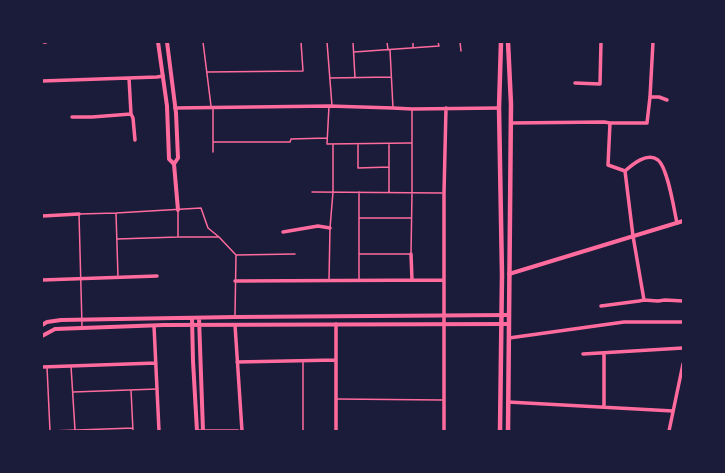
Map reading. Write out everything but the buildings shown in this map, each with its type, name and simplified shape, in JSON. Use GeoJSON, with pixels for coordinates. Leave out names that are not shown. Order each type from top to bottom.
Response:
{"type":"FeatureCollection","features":[{"type":"Feature","properties":{"kind":"main road"},"geometry":{"type":"LineString","coordinates":[[500,431],[502,315],[499,108],[501,42]]}},
{"type":"Feature","properties":{"kind":"main road"},"geometry":{"type":"LineString","coordinates":[[508,42],[511,104],[508,431]]}},
{"type":"Feature","properties":{"kind":"street"},"geometry":{"type":"LineString","coordinates":[[158,42],[167,106],[169,159],[174,164]]}},
{"type":"Feature","properties":{"kind":"street"},"geometry":{"type":"LineString","coordinates":[[167,42],[175,108],[178,158],[174,164],[178,210]]}},
{"type":"Feature","properties":{"kind":"street"},"geometry":{"type":"LineString","coordinates":[[575,83],[600,84],[601,42]]}},
{"type":"Feature","properties":{"kind":"street"},"geometry":{"type":"LineString","coordinates":[[510,123],[648,123],[653,42]]}},
{"type":"Feature","properties":{"kind":"street"},"geometry":{"type":"LineString","coordinates":[[42,81],[163,76]]}},
{"type":"Feature","properties":{"kind":"street"},"geometry":{"type":"LineString","coordinates":[[129,78],[131,114],[133,118],[135,140]]}},
{"type":"Feature","properties":{"kind":"street"},"geometry":{"type":"LineString","coordinates":[[650,97],[660,97],[667,100]]}},
{"type":"Feature","properties":{"kind":"street"},"geometry":{"type":"LineString","coordinates":[[175,108],[330,106],[412,109],[499,108]]}},
{"type":"Feature","properties":{"kind":"street"},"geometry":{"type":"LineString","coordinates":[[444,431],[444,193],[446,108]]}},
{"type":"Feature","properties":{"kind":"street"},"geometry":{"type":"LineString","coordinates":[[72,116],[92,117],[131,114]]}},
{"type":"Feature","properties":{"kind":"street"},"geometry":{"type":"LineString","coordinates":[[610,123],[608,165],[625,172]]}},
{"type":"Feature","properties":{"kind":"street"},"geometry":{"type":"LineString","coordinates":[[625,172],[635,163],[646,158],[658,160],[664,168],[677,223]]}},
{"type":"Feature","properties":{"kind":"street"},"geometry":{"type":"LineString","coordinates":[[625,172],[633,236],[644,300]]}},
{"type":"Feature","properties":{"kind":"street"},"geometry":{"type":"LineString","coordinates":[[42,216],[79,214]]}},
{"type":"Feature","properties":{"kind":"street"},"geometry":{"type":"LineString","coordinates":[[509,274],[683,221]]}},
{"type":"Feature","properties":{"kind":"street"},"geometry":{"type":"LineString","coordinates":[[283,232],[318,226],[330,228]]}},
{"type":"Feature","properties":{"kind":"street"},"geometry":{"type":"LineString","coordinates":[[411,254],[412,280]]}},
{"type":"Feature","properties":{"kind":"street"},"geometry":{"type":"LineString","coordinates":[[42,280],[157,276]]}},
{"type":"Feature","properties":{"kind":"street"},"geometry":{"type":"LineString","coordinates":[[235,281],[444,280]]}},
{"type":"Feature","properties":{"kind":"street"},"geometry":{"type":"LineString","coordinates":[[601,306],[639,302],[644,300],[658,302],[665,300],[683,301]]}},
{"type":"Feature","properties":{"kind":"street"},"geometry":{"type":"LineString","coordinates":[[42,325],[47,322],[82,320],[235,317],[509,315]]}},
{"type":"Feature","properties":{"kind":"street"},"geometry":{"type":"LineString","coordinates":[[192,318],[197,431],[238,431]]}},
{"type":"Feature","properties":{"kind":"street"},"geometry":{"type":"LineString","coordinates":[[199,318],[203,431]]}},
{"type":"Feature","properties":{"kind":"street"},"geometry":{"type":"LineString","coordinates":[[509,338],[624,322],[683,322]]}},
{"type":"Feature","properties":{"kind":"street"},"geometry":{"type":"LineString","coordinates":[[336,324],[336,431]]}},
{"type":"Feature","properties":{"kind":"street"},"geometry":{"type":"LineString","coordinates":[[42,336],[55,329],[192,325],[508,324]]}},
{"type":"Feature","properties":{"kind":"street"},"geometry":{"type":"LineString","coordinates":[[235,325],[242,431]]}},
{"type":"Feature","properties":{"kind":"street"},"geometry":{"type":"LineString","coordinates":[[154,326],[159,431]]}},
{"type":"Feature","properties":{"kind":"street"},"geometry":{"type":"LineString","coordinates":[[583,354],[683,348]]}},
{"type":"Feature","properties":{"kind":"street"},"geometry":{"type":"LineString","coordinates":[[604,353],[604,407]]}},
{"type":"Feature","properties":{"kind":"street"},"geometry":{"type":"LineString","coordinates":[[237,362],[336,360]]}},
{"type":"Feature","properties":{"kind":"street"},"geometry":{"type":"LineString","coordinates":[[42,367],[156,363]]}},
{"type":"Feature","properties":{"kind":"street"},"geometry":{"type":"LineString","coordinates":[[669,431],[683,364]]}},
{"type":"Feature","properties":{"kind":"street"},"geometry":{"type":"LineString","coordinates":[[508,402],[673,411]]}},
{"type":"Feature","properties":{"kind":"lane"},"geometry":{"type":"LineString","coordinates":[[203,42],[212,108],[213,152]]}},
{"type":"Feature","properties":{"kind":"lane"},"geometry":{"type":"LineString","coordinates":[[207,72],[303,71],[301,42]]}},
{"type":"Feature","properties":{"kind":"lane"},"geometry":{"type":"LineString","coordinates":[[327,42],[330,78],[330,106],[327,144],[411,144]]}},
{"type":"Feature","properties":{"kind":"lane"},"geometry":{"type":"LineString","coordinates":[[353,42],[355,78]]}},
{"type":"Feature","properties":{"kind":"lane"},"geometry":{"type":"LineString","coordinates":[[387,42],[389,50],[393,108]]}},
{"type":"Feature","properties":{"kind":"lane"},"geometry":{"type":"LineString","coordinates":[[413,42],[413,48]]}},
{"type":"Feature","properties":{"kind":"lane"},"geometry":{"type":"LineString","coordinates":[[354,52],[438,46],[438,42]]}},
{"type":"Feature","properties":{"kind":"lane"},"geometry":{"type":"LineString","coordinates":[[460,42],[461,51]]}},
{"type":"Feature","properties":{"kind":"lane"},"geometry":{"type":"LineString","coordinates":[[330,78],[391,77]]}},
{"type":"Feature","properties":{"kind":"lane"},"geometry":{"type":"LineString","coordinates":[[359,254],[411,254],[412,109]]}},
{"type":"Feature","properties":{"kind":"lane"},"geometry":{"type":"LineString","coordinates":[[213,142],[290,142],[291,139],[328,138]]}},
{"type":"Feature","properties":{"kind":"lane"},"geometry":{"type":"LineString","coordinates":[[329,281],[330,228],[333,192],[333,144]]}},
{"type":"Feature","properties":{"kind":"lane"},"geometry":{"type":"LineString","coordinates":[[358,144],[358,168],[389,167]]}},
{"type":"Feature","properties":{"kind":"lane"},"geometry":{"type":"LineString","coordinates":[[389,144],[390,192]]}},
{"type":"Feature","properties":{"kind":"lane"},"geometry":{"type":"LineString","coordinates":[[312,192],[444,193]]}},
{"type":"Feature","properties":{"kind":"lane"},"geometry":{"type":"LineString","coordinates":[[359,192],[359,280]]}},
{"type":"Feature","properties":{"kind":"lane"},"geometry":{"type":"LineString","coordinates":[[82,328],[79,214],[201,208],[208,228],[236,255],[235,317]]}},
{"type":"Feature","properties":{"kind":"lane"},"geometry":{"type":"LineString","coordinates":[[178,210],[178,237]]}},
{"type":"Feature","properties":{"kind":"lane"},"geometry":{"type":"LineString","coordinates":[[116,213],[118,277]]}},
{"type":"Feature","properties":{"kind":"lane"},"geometry":{"type":"LineString","coordinates":[[359,218],[411,218]]}},
{"type":"Feature","properties":{"kind":"lane"},"geometry":{"type":"LineString","coordinates":[[117,239],[219,237]]}},
{"type":"Feature","properties":{"kind":"lane"},"geometry":{"type":"LineString","coordinates":[[236,255],[295,254]]}},
{"type":"Feature","properties":{"kind":"lane"},"geometry":{"type":"LineString","coordinates":[[302,431],[303,361]]}},
{"type":"Feature","properties":{"kind":"lane"},"geometry":{"type":"LineString","coordinates":[[71,366],[74,430]]}},
{"type":"Feature","properties":{"kind":"lane"},"geometry":{"type":"LineString","coordinates":[[47,367],[50,431],[133,428]]}},
{"type":"Feature","properties":{"kind":"lane"},"geometry":{"type":"LineString","coordinates":[[73,392],[157,389]]}},
{"type":"Feature","properties":{"kind":"lane"},"geometry":{"type":"LineString","coordinates":[[131,390],[133,431]]}},
{"type":"Feature","properties":{"kind":"lane"},"geometry":{"type":"LineString","coordinates":[[336,399],[444,400]]}}]}
